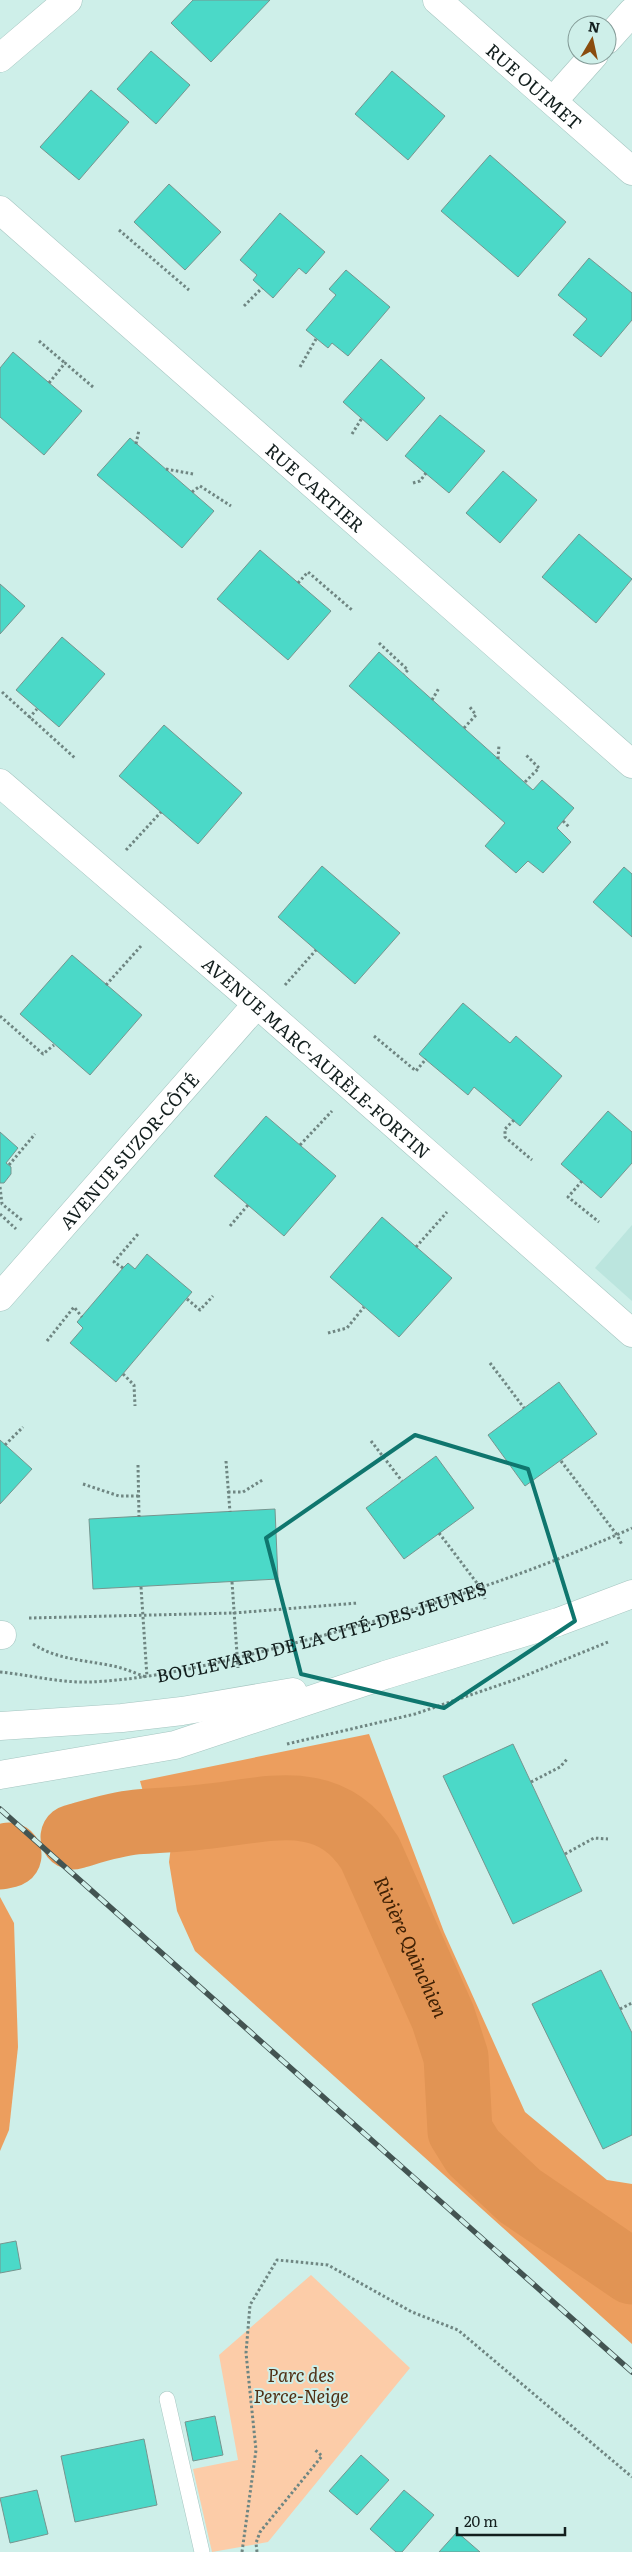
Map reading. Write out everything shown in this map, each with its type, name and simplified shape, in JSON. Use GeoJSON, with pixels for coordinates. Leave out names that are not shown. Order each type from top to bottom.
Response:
{"type":"FeatureCollection","features":[{"type":"Feature","properties":{"kind":"street"},"geometry":{"type":"LineString","coordinates":[[0,58],[68,0]]}},
{"type":"Feature","properties":{"kind":"street","name":"RUE OUIMET"},"geometry":{"type":"LineString","coordinates":[[437,0],[632,170]]}},
{"type":"Feature","properties":{"kind":"street"},"geometry":{"type":"LineString","coordinates":[[617,29],[632,12]]}},
{"type":"Feature","properties":{"kind":"street"},"geometry":{"type":"LineString","coordinates":[[553,102],[585,65]]}},
{"type":"Feature","properties":{"kind":"street","name":"RUE CARTIER"},"geometry":{"type":"LineString","coordinates":[[0,210],[632,764]]}},
{"type":"Feature","properties":{"kind":"street","name":"AVENUE MARC-AURÈLE-FORTIN"},"geometry":{"type":"LineString","coordinates":[[0,783],[268,998],[632,1333]]}},
{"type":"Feature","properties":{"kind":"street","name":"AVENUE SUZOR-CÔTÉ"},"geometry":{"type":"LineString","coordinates":[[0,1296],[268,998]]}},
{"type":"Feature","properties":{"kind":"street"},"geometry":{"type":"LineString","coordinates":[[0,1775],[175,1745],[558,1622],[632,1594]]}},
{"type":"Feature","properties":{"kind":"street"},"geometry":{"type":"LineString","coordinates":[[0,1726],[122,1718],[182,1711],[385,1676]]}},
{"type":"Feature","properties":{"kind":"lane"},"geometry":{"type":"LineString","coordinates":[[167,2399],[202,2552]]}},
{"type":"Feature","properties":{"kind":"path"},"geometry":{"type":"LineString","coordinates":[[119,230],[189,290]]}},
{"type":"Feature","properties":{"kind":"path"},"geometry":{"type":"LineString","coordinates":[[244,306],[262,288]]}},
{"type":"Feature","properties":{"kind":"path"},"geometry":{"type":"LineString","coordinates":[[300,367],[316,339]]}},
{"type":"Feature","properties":{"kind":"path"},"geometry":{"type":"LineString","coordinates":[[39,341],[92,387]]}},
{"type":"Feature","properties":{"kind":"path"},"geometry":{"type":"LineString","coordinates":[[49,383],[65,364]]}},
{"type":"Feature","properties":{"kind":"path"},"geometry":{"type":"LineString","coordinates":[[352,434],[362,418]]}},
{"type":"Feature","properties":{"kind":"path"},"geometry":{"type":"LineString","coordinates":[[136,444],[139,430]]}},
{"type":"Feature","properties":{"kind":"path"},"geometry":{"type":"LineString","coordinates":[[166,469],[193,474]]}},
{"type":"Feature","properties":{"kind":"path"},"geometry":{"type":"LineString","coordinates":[[413,483],[420,481],[426,473]]}},
{"type":"Feature","properties":{"kind":"path"},"geometry":{"type":"LineString","coordinates":[[192,492],[200,486],[231,506]]}},
{"type":"Feature","properties":{"kind":"path"},"geometry":{"type":"LineString","coordinates":[[298,583],[308,572],[352,610]]}},
{"type":"Feature","properties":{"kind":"path"},"geometry":{"type":"LineString","coordinates":[[379,643],[408,670],[404,674]]}},
{"type":"Feature","properties":{"kind":"path"},"geometry":{"type":"LineString","coordinates":[[432,700],[439,688]]}},
{"type":"Feature","properties":{"kind":"path"},"geometry":{"type":"LineString","coordinates":[[2,692],[76,759]]}},
{"type":"Feature","properties":{"kind":"path"},"geometry":{"type":"LineString","coordinates":[[464,728],[476,715],[469,706]]}},
{"type":"Feature","properties":{"kind":"path"},"geometry":{"type":"LineString","coordinates":[[29,718],[37,709]]}},
{"type":"Feature","properties":{"kind":"path"},"geometry":{"type":"LineString","coordinates":[[498,759],[499,745]]}},
{"type":"Feature","properties":{"kind":"path"},"geometry":{"type":"LineString","coordinates":[[525,782],[539,768],[526,755]]}},
{"type":"Feature","properties":{"kind":"path"},"geometry":{"type":"LineString","coordinates":[[121,855],[161,812]]}},
{"type":"Feature","properties":{"kind":"path"},"geometry":{"type":"LineString","coordinates":[[563,821],[570,828]]}},
{"type":"Feature","properties":{"kind":"path"},"geometry":{"type":"LineString","coordinates":[[106,985],[145,942]]}},
{"type":"Feature","properties":{"kind":"path"},"geometry":{"type":"LineString","coordinates":[[268,998],[316,950]]}},
{"type":"Feature","properties":{"kind":"path"},"geometry":{"type":"LineString","coordinates":[[0,1016],[43,1054],[54,1045]]}},
{"type":"Feature","properties":{"kind":"path"},"geometry":{"type":"LineString","coordinates":[[374,1036],[416,1070],[426,1059]]}},
{"type":"Feature","properties":{"kind":"path"},"geometry":{"type":"LineString","coordinates":[[300,1145],[334,1108]]}},
{"type":"Feature","properties":{"kind":"path"},"geometry":{"type":"LineString","coordinates":[[514,1120],[505,1129],[505,1137],[532,1160]]}},
{"type":"Feature","properties":{"kind":"path"},"geometry":{"type":"LineString","coordinates":[[9,1165],[35,1134]]}},
{"type":"Feature","properties":{"kind":"path"},"geometry":{"type":"LineString","coordinates":[[582,1181],[568,1197],[599,1222]]}},
{"type":"Feature","properties":{"kind":"path"},"geometry":{"type":"LineString","coordinates":[[0,1187],[2,1204],[29,1227]]}},
{"type":"Feature","properties":{"kind":"path"},"geometry":{"type":"LineString","coordinates":[[230,1226],[248,1205]]}},
{"type":"Feature","properties":{"kind":"path"},"geometry":{"type":"LineString","coordinates":[[416,1247],[450,1209]]}},
{"type":"Feature","properties":{"kind":"path"},"geometry":{"type":"LineString","coordinates":[[0,1214],[23,1235]]}},
{"type":"Feature","properties":{"kind":"path"},"geometry":{"type":"LineString","coordinates":[[123,1268],[114,1262],[138,1234]]}},
{"type":"Feature","properties":{"kind":"path"},"geometry":{"type":"LineString","coordinates":[[187,1299],[200,1310],[213,1296]]}},
{"type":"Feature","properties":{"kind":"path"},"geometry":{"type":"LineString","coordinates":[[328,1332],[347,1328],[364,1307]]}},
{"type":"Feature","properties":{"kind":"path"},"geometry":{"type":"LineString","coordinates":[[46,1341],[74,1308],[82,1316]]}},
{"type":"Feature","properties":{"kind":"path"},"geometry":{"type":"LineString","coordinates":[[490,1363],[524,1408]]}},
{"type":"Feature","properties":{"kind":"path"},"geometry":{"type":"LineString","coordinates":[[122,1374],[134,1385],[134,1406]]}},
{"type":"Feature","properties":{"kind":"path"},"geometry":{"type":"LineString","coordinates":[[5,1445],[23,1427]]}},
{"type":"Feature","properties":{"kind":"path"},"geometry":{"type":"LineString","coordinates":[[370,1441],[402,1481]]}},
{"type":"Feature","properties":{"kind":"path"},"geometry":{"type":"LineString","coordinates":[[561,1460],[617,1535],[622,1545]]}},
{"type":"Feature","properties":{"kind":"path"},"geometry":{"type":"LineString","coordinates":[[226,1461],[230,1512]]}},
{"type":"Feature","properties":{"kind":"path"},"geometry":{"type":"LineString","coordinates":[[138,1465],[139,1517]]}},
{"type":"Feature","properties":{"kind":"path"},"geometry":{"type":"LineString","coordinates":[[228,1492],[243,1492],[264,1479]]}},
{"type":"Feature","properties":{"kind":"path"},"geometry":{"type":"LineString","coordinates":[[83,1484],[119,1496],[139,1496]]}},
{"type":"Feature","properties":{"kind":"path","name":"BOULEVARD DE LA CITÉ-DES-JEUNES"},"geometry":{"type":"LineString","coordinates":[[0,1672],[88,1682],[147,1677],[236,1658],[343,1631],[480,1587],[572,1554],[632,1528]]}},
{"type":"Feature","properties":{"kind":"path"},"geometry":{"type":"LineString","coordinates":[[439,1533],[480,1587],[485,1599]]}},
{"type":"Feature","properties":{"kind":"path"},"geometry":{"type":"LineString","coordinates":[[232,1582],[238,1670]]}},
{"type":"Feature","properties":{"kind":"path"},"geometry":{"type":"LineString","coordinates":[[141,1587],[147,1677]]}},
{"type":"Feature","properties":{"kind":"path"},"geometry":{"type":"LineString","coordinates":[[23,1618],[234,1613],[358,1603]]}},
{"type":"Feature","properties":{"kind":"path"},"geometry":{"type":"LineString","coordinates":[[10,1637],[46,1653],[69,1659],[114,1666],[147,1677],[153,1682]]}},
{"type":"Feature","properties":{"kind":"path"},"geometry":{"type":"LineString","coordinates":[[531,1782],[560,1767],[568,1758]]}},
{"type":"Feature","properties":{"kind":"path"},"geometry":{"type":"LineString","coordinates":[[565,1854],[594,1838],[608,1839]]}},
{"type":"Feature","properties":{"kind":"path"},"geometry":{"type":"LineString","coordinates":[[620,2009],[632,2003]]}},
{"type":"Feature","properties":{"kind":"path"},"geometry":{"type":"LineString","coordinates":[[242,2552],[256,2450],[246,2353],[250,2305],[277,2260],[328,2265],[412,2312],[458,2330],[632,2476]]}},
{"type":"Feature","properties":{"kind":"path"},"geometry":{"type":"LineString","coordinates":[[257,2552],[256,2543],[260,2532],[322,2456],[314,2449]]}},
{"type":"Feature","properties":{"kind":"highlighted area"},"geometry":{"type":"Polygon","coordinates":[[[415,1435],[528,1469],[575,1621],[444,1708],[301,1674],[266,1538],[415,1435]]]}},
{"type":"Feature","properties":{"kind":"shaded area"},"geometry":{"type":"Polygon","coordinates":[[[632,1225],[632,1301],[595,1268],[632,1225]]]}},
{"type":"Feature","properties":{"kind":"shaded area"},"geometry":{"type":"Polygon","coordinates":[[[369,1734],[444,1932],[525,2112],[607,2180],[632,2184],[632,2344],[195,1951],[177,1911],[169,1862],[177,1800],[144,1795],[140,1781],[369,1734]]]}},
{"type":"Feature","properties":{"kind":"shaded area"},"geometry":{"type":"Polygon","coordinates":[[[0,1897],[14,1923],[18,2047],[9,2130],[0,2151],[0,1897]]]}},
{"type":"Feature","properties":{"kind":"green space","name":"Parc des Perce-Neige"},"geometry":{"type":"Polygon","coordinates":[[[311,2275],[410,2368],[268,2542],[212,2552],[193,2469],[238,2460],[219,2355],[311,2275]]]}},
{"type":"Feature","properties":{"kind":"building"},"geometry":{"type":"Polygon","coordinates":[[[193,0],[270,0],[211,62],[171,23],[193,0]]]}},
{"type":"Feature","properties":{"kind":"building"},"geometry":{"type":"Polygon","coordinates":[[[151,51],[190,85],[156,124],[117,89],[151,51]]]}},
{"type":"Feature","properties":{"kind":"building"},"geometry":{"type":"Polygon","coordinates":[[[392,71],[445,116],[408,160],[355,114],[392,71]]]}},
{"type":"Feature","properties":{"kind":"building"},"geometry":{"type":"Polygon","coordinates":[[[91,90],[129,122],[79,180],[40,147],[91,90]]]}},
{"type":"Feature","properties":{"kind":"building"},"geometry":{"type":"Polygon","coordinates":[[[490,155],[566,222],[518,277],[441,211],[490,155]]]}},
{"type":"Feature","properties":{"kind":"building"},"geometry":{"type":"Polygon","coordinates":[[[169,184],[221,232],[185,270],[134,222],[169,184]]]}},
{"type":"Feature","properties":{"kind":"building"},"geometry":{"type":"Polygon","coordinates":[[[280,213],[325,252],[306,274],[299,268],[273,298],[253,280],[257,275],[240,260],[280,213]]]}},
{"type":"Feature","properties":{"kind":"building"},"geometry":{"type":"Polygon","coordinates":[[[589,258],[632,293],[632,320],[601,357],[573,335],[587,319],[558,295],[589,258]]]}},
{"type":"Feature","properties":{"kind":"building"},"geometry":{"type":"Polygon","coordinates":[[[346,270],[390,307],[348,356],[332,343],[328,348],[306,330],[336,295],[329,289],[346,270]]]}},
{"type":"Feature","properties":{"kind":"building"},"geometry":{"type":"Polygon","coordinates":[[[13,352],[82,411],[44,455],[0,417],[0,368],[13,352]]]}},
{"type":"Feature","properties":{"kind":"building"},"geometry":{"type":"Polygon","coordinates":[[[381,359],[425,398],[387,441],[343,402],[381,359]]]}},
{"type":"Feature","properties":{"kind":"building"},"geometry":{"type":"Polygon","coordinates":[[[440,415],[485,451],[449,493],[405,456],[440,415]]]}},
{"type":"Feature","properties":{"kind":"building"},"geometry":{"type":"Polygon","coordinates":[[[130,438],[214,511],[182,548],[97,475],[130,438]]]}},
{"type":"Feature","properties":{"kind":"building"},"geometry":{"type":"Polygon","coordinates":[[[503,471],[537,500],[500,543],[466,513],[503,471]]]}},
{"type":"Feature","properties":{"kind":"building"},"geometry":{"type":"Polygon","coordinates":[[[579,534],[632,579],[596,623],[542,577],[579,534]]]}},
{"type":"Feature","properties":{"kind":"building"},"geometry":{"type":"Polygon","coordinates":[[[260,550],[331,611],[288,660],[217,599],[260,550]]]}},
{"type":"Feature","properties":{"kind":"building"},"geometry":{"type":"Polygon","coordinates":[[[0,584],[25,606],[0,634],[0,584]]]}},
{"type":"Feature","properties":{"kind":"building"},"geometry":{"type":"Polygon","coordinates":[[[62,637],[105,674],[59,727],[16,690],[62,637]]]}},
{"type":"Feature","properties":{"kind":"building"},"geometry":{"type":"Polygon","coordinates":[[[379,652],[533,790],[542,780],[574,808],[557,828],[571,842],[543,873],[528,861],[516,873],[485,846],[505,823],[349,686],[379,652]]]}},
{"type":"Feature","properties":{"kind":"building"},"geometry":{"type":"Polygon","coordinates":[[[164,725],[242,793],[198,844],[119,776],[164,725]]]}},
{"type":"Feature","properties":{"kind":"building"},"geometry":{"type":"Polygon","coordinates":[[[322,866],[400,933],[355,984],[278,917],[322,866]]]}},
{"type":"Feature","properties":{"kind":"building"},"geometry":{"type":"Polygon","coordinates":[[[624,867],[632,874],[632,937],[593,902],[624,867]]]}},
{"type":"Feature","properties":{"kind":"building"},"geometry":{"type":"Polygon","coordinates":[[[72,955],[142,1015],[90,1075],[20,1014],[72,955]]]}},
{"type":"Feature","properties":{"kind":"building"},"geometry":{"type":"Polygon","coordinates":[[[463,1003],[510,1043],[516,1036],[562,1076],[520,1126],[474,1087],[468,1095],[419,1054],[463,1003]]]}},
{"type":"Feature","properties":{"kind":"building"},"geometry":{"type":"Polygon","coordinates":[[[608,1111],[632,1132],[632,1163],[601,1198],[561,1164],[608,1111]]]}},
{"type":"Feature","properties":{"kind":"building"},"geometry":{"type":"Polygon","coordinates":[[[266,1116],[336,1176],[284,1236],[214,1176],[266,1116]]]}},
{"type":"Feature","properties":{"kind":"building"},"geometry":{"type":"Polygon","coordinates":[[[0,1132],[18,1148],[6,1163],[11,1167],[11,1174],[4,1183],[0,1183],[0,1132]]]}},
{"type":"Feature","properties":{"kind":"building"},"geometry":{"type":"Polygon","coordinates":[[[382,1217],[452,1278],[399,1337],[330,1277],[382,1217]]]}},
{"type":"Feature","properties":{"kind":"building"},"geometry":{"type":"Polygon","coordinates":[[[147,1254],[192,1292],[116,1382],[70,1343],[83,1328],[77,1322],[123,1268],[128,1263],[135,1269],[147,1254]]]}},
{"type":"Feature","properties":{"kind":"building"},"geometry":{"type":"Polygon","coordinates":[[[559,1382],[597,1434],[525,1486],[488,1435],[559,1382]]]}},
{"type":"Feature","properties":{"kind":"building"},"geometry":{"type":"Polygon","coordinates":[[[0,1440],[32,1469],[0,1504],[0,1440]]]}},
{"type":"Feature","properties":{"kind":"building"},"geometry":{"type":"Polygon","coordinates":[[[436,1456],[474,1508],[404,1559],[366,1508],[436,1456]]]}},
{"type":"Feature","properties":{"kind":"building"},"geometry":{"type":"Polygon","coordinates":[[[275,1509],[278,1579],[93,1589],[89,1519],[275,1509]]]}},
{"type":"Feature","properties":{"kind":"building"},"geometry":{"type":"Polygon","coordinates":[[[513,1744],[582,1891],[513,1924],[443,1776],[513,1744]]]}},
{"type":"Feature","properties":{"kind":"building"},"geometry":{"type":"Polygon","coordinates":[[[601,1970],[632,2033],[632,2135],[603,2149],[532,2004],[601,1970]]]}},
{"type":"Feature","properties":{"kind":"building"},"geometry":{"type":"Polygon","coordinates":[[[16,2241],[21,2269],[0,2273],[0,2244],[16,2241]]]}},
{"type":"Feature","properties":{"kind":"building"},"geometry":{"type":"Polygon","coordinates":[[[215,2416],[223,2455],[193,2461],[185,2422],[215,2416]]]}},
{"type":"Feature","properties":{"kind":"building"},"geometry":{"type":"Polygon","coordinates":[[[144,2439],[157,2505],[75,2522],[61,2456],[144,2439]]]}},
{"type":"Feature","properties":{"kind":"building"},"geometry":{"type":"Polygon","coordinates":[[[361,2455],[389,2480],[357,2515],[329,2491],[361,2455]]]}},
{"type":"Feature","properties":{"kind":"building"},"geometry":{"type":"Polygon","coordinates":[[[37,2490],[48,2534],[10,2543],[0,2498],[37,2490]]]}},
{"type":"Feature","properties":{"kind":"building"},"geometry":{"type":"Polygon","coordinates":[[[404,2490],[434,2515],[402,2552],[396,2552],[370,2529],[404,2490]]]}},
{"type":"Feature","properties":{"kind":"building"},"geometry":{"type":"Polygon","coordinates":[[[457,2532],[480,2552],[439,2552],[457,2532]]]}},
{"type":"Feature","properties":{"kind":"waterway","name":"Rivière Quinchien"},"geometry":{"type":"LineString","coordinates":[[73,1837],[128,1823],[193,1818],[272,1808],[294,1808],[315,1811],[335,1819],[353,1832],[370,1853],[443,2017],[456,2057],[460,2131],[473,2152],[520,2196],[632,2272]]}},
{"type":"Feature","properties":{"kind":"waterway","name":"Rivière Quinchien"},"geometry":{"type":"LineString","coordinates":[[0,1857],[9,1855]]}},
{"type":"Feature","properties":{"kind":"railway"},"geometry":{"type":"LineString","coordinates":[[0,1809],[632,2372]]}}]}
